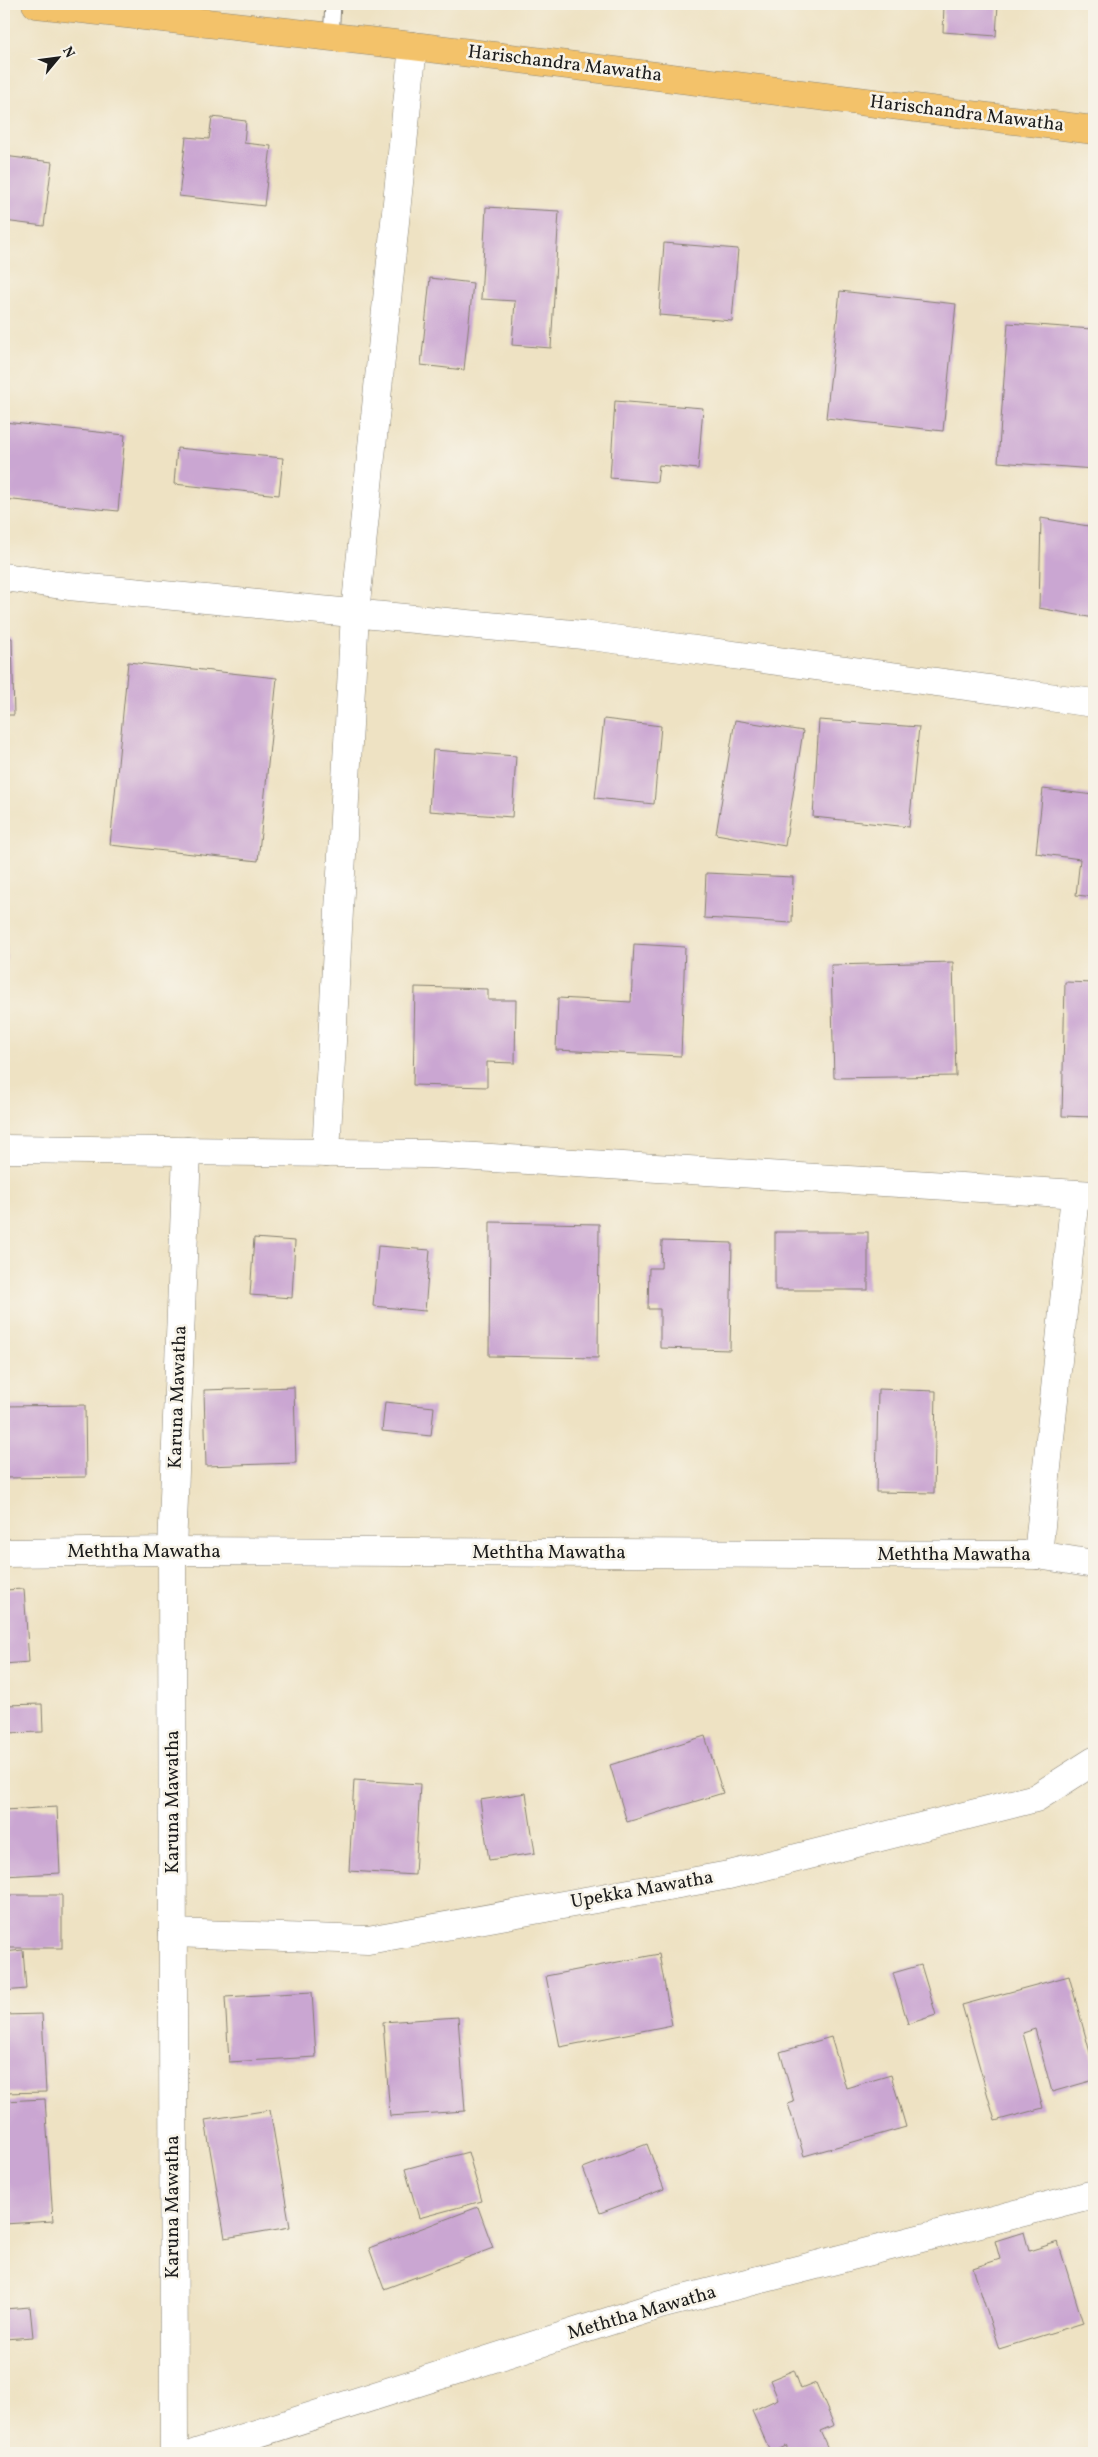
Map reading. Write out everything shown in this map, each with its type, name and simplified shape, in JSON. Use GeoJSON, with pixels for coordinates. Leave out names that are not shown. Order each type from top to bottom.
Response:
{"type":"FeatureCollection","features":[{"type":"Feature","properties":{"kind":"main road","name":"Harischandra Mawatha"},"geometry":{"type":"LineString","coordinates":[[36,4],[413,46],[1094,130]]}},
{"type":"Feature","properties":{"kind":"street"},"geometry":{"type":"LineString","coordinates":[[326,1152],[355,613],[413,46]]}},
{"type":"Feature","properties":{"kind":"street"},"geometry":{"type":"LineString","coordinates":[[4,576],[69,586],[583,635],[1094,704]]}},
{"type":"Feature","properties":{"kind":"street"},"geometry":{"type":"LineString","coordinates":[[4,1149],[428,1154],[1084,1195],[1038,1555]]}},
{"type":"Feature","properties":{"kind":"street","name":"Karuna Mawatha"},"geometry":{"type":"LineString","coordinates":[[174,2453],[172,1551],[187,1151]]}},
{"type":"Feature","properties":{"kind":"street","name":"Meththa Mawatha"},"geometry":{"type":"LineString","coordinates":[[4,1553],[172,1551],[1038,1555],[1094,1564]]}},
{"type":"Feature","properties":{"kind":"street","name":"Upekka Mawatha"},"geometry":{"type":"LineString","coordinates":[[173,1933],[368,1940],[719,1876],[1036,1798],[1094,1760]]}},
{"type":"Feature","properties":{"kind":"street","name":"Meththa Mawatha"},"geometry":{"type":"LineString","coordinates":[[196,2453],[660,2305],[1094,2194]]}},
{"type":"Feature","properties":{"kind":"lane"},"geometry":{"type":"LineString","coordinates":[[331,37],[333,4]]}},
{"type":"Feature","properties":{"kind":"building"},"geometry":{"type":"Polygon","coordinates":[[[944,4],[998,4],[996,36],[943,32],[944,4]]]}},
{"type":"Feature","properties":{"kind":"building"},"geometry":{"type":"Polygon","coordinates":[[[212,117],[246,121],[244,143],[271,146],[264,206],[179,196],[186,137],[209,139],[212,117]]]}},
{"type":"Feature","properties":{"kind":"building"},"geometry":{"type":"Polygon","coordinates":[[[4,156],[52,162],[44,226],[4,221],[4,156]]]}},
{"type":"Feature","properties":{"kind":"building"},"geometry":{"type":"Polygon","coordinates":[[[486,207],[559,211],[551,348],[512,345],[515,301],[481,299],[486,207]]]}},
{"type":"Feature","properties":{"kind":"building"},"geometry":{"type":"Polygon","coordinates":[[[664,243],[738,249],[732,321],[659,315],[664,243]]]}},
{"type":"Feature","properties":{"kind":"building"},"geometry":{"type":"Polygon","coordinates":[[[430,278],[473,283],[464,370],[421,365],[430,278]]]}},
{"type":"Feature","properties":{"kind":"building"},"geometry":{"type":"Polygon","coordinates":[[[840,291],[956,304],[943,431],[826,418],[840,291]]]}},
{"type":"Feature","properties":{"kind":"building"},"geometry":{"type":"Polygon","coordinates":[[[1093,315],[1094,469],[998,462],[1008,323],[1092,329],[1093,315]]]}},
{"type":"Feature","properties":{"kind":"building"},"geometry":{"type":"Polygon","coordinates":[[[615,401],[703,408],[698,469],[659,465],[657,482],[610,478],[615,401]]]}},
{"type":"Feature","properties":{"kind":"building"},"geometry":{"type":"Polygon","coordinates":[[[4,422],[125,435],[118,511],[4,499],[4,422]]]}},
{"type":"Feature","properties":{"kind":"building"},"geometry":{"type":"Polygon","coordinates":[[[177,448],[283,458],[279,495],[174,484],[177,448]]]}},
{"type":"Feature","properties":{"kind":"building"},"geometry":{"type":"Polygon","coordinates":[[[1041,518],[1094,527],[1094,618],[1039,608],[1041,518]]]}},
{"type":"Feature","properties":{"kind":"building"},"geometry":{"type":"Polygon","coordinates":[[[4,638],[12,638],[14,715],[4,715],[4,638]]]}},
{"type":"Feature","properties":{"kind":"building"},"geometry":{"type":"Polygon","coordinates":[[[128,662],[277,678],[258,861],[110,845],[128,662]]]}},
{"type":"Feature","properties":{"kind":"building"},"geometry":{"type":"Polygon","coordinates":[[[604,719],[661,726],[654,804],[595,798],[604,719]]]}},
{"type":"Feature","properties":{"kind":"building"},"geometry":{"type":"Polygon","coordinates":[[[735,720],[803,731],[785,846],[716,834],[735,720]]]}},
{"type":"Feature","properties":{"kind":"building"},"geometry":{"type":"Polygon","coordinates":[[[819,720],[919,727],[909,827],[813,817],[819,720]]]}},
{"type":"Feature","properties":{"kind":"building"},"geometry":{"type":"Polygon","coordinates":[[[433,750],[516,756],[512,817],[429,811],[433,750]]]}},
{"type":"Feature","properties":{"kind":"building"},"geometry":{"type":"Polygon","coordinates":[[[1043,789],[1094,795],[1094,897],[1076,895],[1080,859],[1036,853],[1043,789]]]}},
{"type":"Feature","properties":{"kind":"building"},"geometry":{"type":"Polygon","coordinates":[[[706,873],[793,877],[792,923],[704,918],[706,873]]]}},
{"type":"Feature","properties":{"kind":"building"},"geometry":{"type":"Polygon","coordinates":[[[634,944],[685,947],[681,1056],[556,1050],[558,998],[631,1002],[634,944]]]}},
{"type":"Feature","properties":{"kind":"building"},"geometry":{"type":"Polygon","coordinates":[[[4,945],[7,945],[6,976],[4,976],[4,945]]]}},
{"type":"Feature","properties":{"kind":"building"},"geometry":{"type":"Polygon","coordinates":[[[953,962],[956,1076],[834,1078],[831,965],[953,962]]]}},
{"type":"Feature","properties":{"kind":"building"},"geometry":{"type":"Polygon","coordinates":[[[1065,982],[1094,983],[1094,1117],[1062,1116],[1065,982]]]}},
{"type":"Feature","properties":{"kind":"building"},"geometry":{"type":"Polygon","coordinates":[[[415,987],[488,989],[488,1000],[516,1000],[515,1063],[487,1062],[487,1087],[413,1085],[415,987]]]}},
{"type":"Feature","properties":{"kind":"building"},"geometry":{"type":"Polygon","coordinates":[[[490,1222],[599,1224],[598,1358],[489,1356],[490,1222]]]}},
{"type":"Feature","properties":{"kind":"building"},"geometry":{"type":"Polygon","coordinates":[[[775,1232],[868,1232],[868,1290],[775,1290],[775,1232]]]}},
{"type":"Feature","properties":{"kind":"building"},"geometry":{"type":"Polygon","coordinates":[[[254,1238],[295,1241],[292,1298],[250,1295],[254,1238]]]}},
{"type":"Feature","properties":{"kind":"building"},"geometry":{"type":"Polygon","coordinates":[[[662,1241],[732,1243],[730,1350],[660,1348],[660,1309],[648,1309],[649,1268],[661,1268],[662,1241]]]}},
{"type":"Feature","properties":{"kind":"building"},"geometry":{"type":"Polygon","coordinates":[[[378,1246],[430,1250],[425,1311],[373,1306],[378,1246]]]}},
{"type":"Feature","properties":{"kind":"building"},"geometry":{"type":"Polygon","coordinates":[[[294,1387],[296,1463],[206,1466],[204,1390],[294,1387]]]}},
{"type":"Feature","properties":{"kind":"building"},"geometry":{"type":"Polygon","coordinates":[[[878,1389],[936,1391],[934,1493],[876,1492],[878,1389]]]}},
{"type":"Feature","properties":{"kind":"building"},"geometry":{"type":"Polygon","coordinates":[[[385,1402],[434,1407],[431,1436],[382,1431],[385,1402]]]}},
{"type":"Feature","properties":{"kind":"building"},"geometry":{"type":"Polygon","coordinates":[[[85,1405],[86,1477],[4,1478],[4,1406],[85,1405]]]}},
{"type":"Feature","properties":{"kind":"building"},"geometry":{"type":"Polygon","coordinates":[[[24,1589],[29,1662],[4,1664],[4,1590],[24,1589]]]}},
{"type":"Feature","properties":{"kind":"building"},"geometry":{"type":"Polygon","coordinates":[[[42,1704],[43,1732],[4,1733],[4,1705],[42,1704]]]}},
{"type":"Feature","properties":{"kind":"building"},"geometry":{"type":"Polygon","coordinates":[[[705,1736],[723,1793],[627,1822],[610,1765],[705,1736]]]}},
{"type":"Feature","properties":{"kind":"building"},"geometry":{"type":"Polygon","coordinates":[[[354,1780],[420,1784],[415,1875],[349,1871],[354,1780]]]}},
{"type":"Feature","properties":{"kind":"building"},"geometry":{"type":"Polygon","coordinates":[[[526,1793],[535,1853],[489,1860],[480,1800],[526,1793]]]}},
{"type":"Feature","properties":{"kind":"building"},"geometry":{"type":"Polygon","coordinates":[[[57,1807],[60,1873],[4,1876],[4,1810],[57,1807]]]}},
{"type":"Feature","properties":{"kind":"building"},"geometry":{"type":"Polygon","coordinates":[[[4,1895],[62,1895],[62,1948],[4,1948],[4,1895]]]}},
{"type":"Feature","properties":{"kind":"building"},"geometry":{"type":"Polygon","coordinates":[[[23,1950],[26,1989],[4,1991],[4,1952],[23,1950]]]}},
{"type":"Feature","properties":{"kind":"building"},"geometry":{"type":"Polygon","coordinates":[[[659,1954],[672,2025],[560,2047],[546,1976],[659,1954]]]}},
{"type":"Feature","properties":{"kind":"building"},"geometry":{"type":"Polygon","coordinates":[[[921,1965],[936,2015],[908,2024],[893,1973],[921,1965]]]}},
{"type":"Feature","properties":{"kind":"building"},"geometry":{"type":"Polygon","coordinates":[[[1069,1976],[1094,2067],[1094,2080],[1052,2092],[1035,2029],[1023,2033],[1043,2108],[995,2121],[962,2005],[1069,1976]]]}},
{"type":"Feature","properties":{"kind":"building"},"geometry":{"type":"Polygon","coordinates":[[[312,1992],[316,2057],[229,2062],[225,1997],[312,1992]]]}},
{"type":"Feature","properties":{"kind":"building"},"geometry":{"type":"Polygon","coordinates":[[[42,2014],[46,2092],[4,2093],[4,2015],[42,2014]]]}},
{"type":"Feature","properties":{"kind":"building"},"geometry":{"type":"Polygon","coordinates":[[[458,2017],[465,2111],[390,2116],[383,2022],[458,2017]]]}},
{"type":"Feature","properties":{"kind":"building"},"geometry":{"type":"Polygon","coordinates":[[[831,2037],[846,2088],[891,2075],[906,2127],[804,2156],[788,2104],[794,2102],[780,2052],[831,2037]]]}},
{"type":"Feature","properties":{"kind":"building"},"geometry":{"type":"Polygon","coordinates":[[[45,2099],[53,2221],[4,2224],[4,2101],[45,2099]]]}},
{"type":"Feature","properties":{"kind":"building"},"geometry":{"type":"Polygon","coordinates":[[[270,2110],[290,2227],[225,2238],[205,2120],[270,2110]]]}},
{"type":"Feature","properties":{"kind":"building"},"geometry":{"type":"Polygon","coordinates":[[[647,2144],[664,2189],[600,2213],[583,2168],[647,2144]]]}},
{"type":"Feature","properties":{"kind":"building"},"geometry":{"type":"Polygon","coordinates":[[[468,2152],[482,2201],[419,2218],[405,2169],[468,2152]]]}},
{"type":"Feature","properties":{"kind":"building"},"geometry":{"type":"Polygon","coordinates":[[[478,2207],[493,2248],[384,2289],[369,2248],[478,2207]]]}},
{"type":"Feature","properties":{"kind":"building"},"geometry":{"type":"Polygon","coordinates":[[[1024,2232],[1029,2251],[1058,2242],[1083,2323],[999,2349],[973,2268],[1000,2259],[995,2241],[1024,2232]]]}},
{"type":"Feature","properties":{"kind":"building"},"geometry":{"type":"Polygon","coordinates":[[[30,2307],[33,2337],[4,2339],[4,2309],[30,2307]]]}},
{"type":"Feature","properties":{"kind":"building"},"geometry":{"type":"Polygon","coordinates":[[[794,2370],[801,2389],[816,2383],[834,2425],[820,2431],[830,2453],[790,2453],[786,2446],[771,2453],[752,2411],[778,2399],[770,2380],[794,2370]]]}}]}
